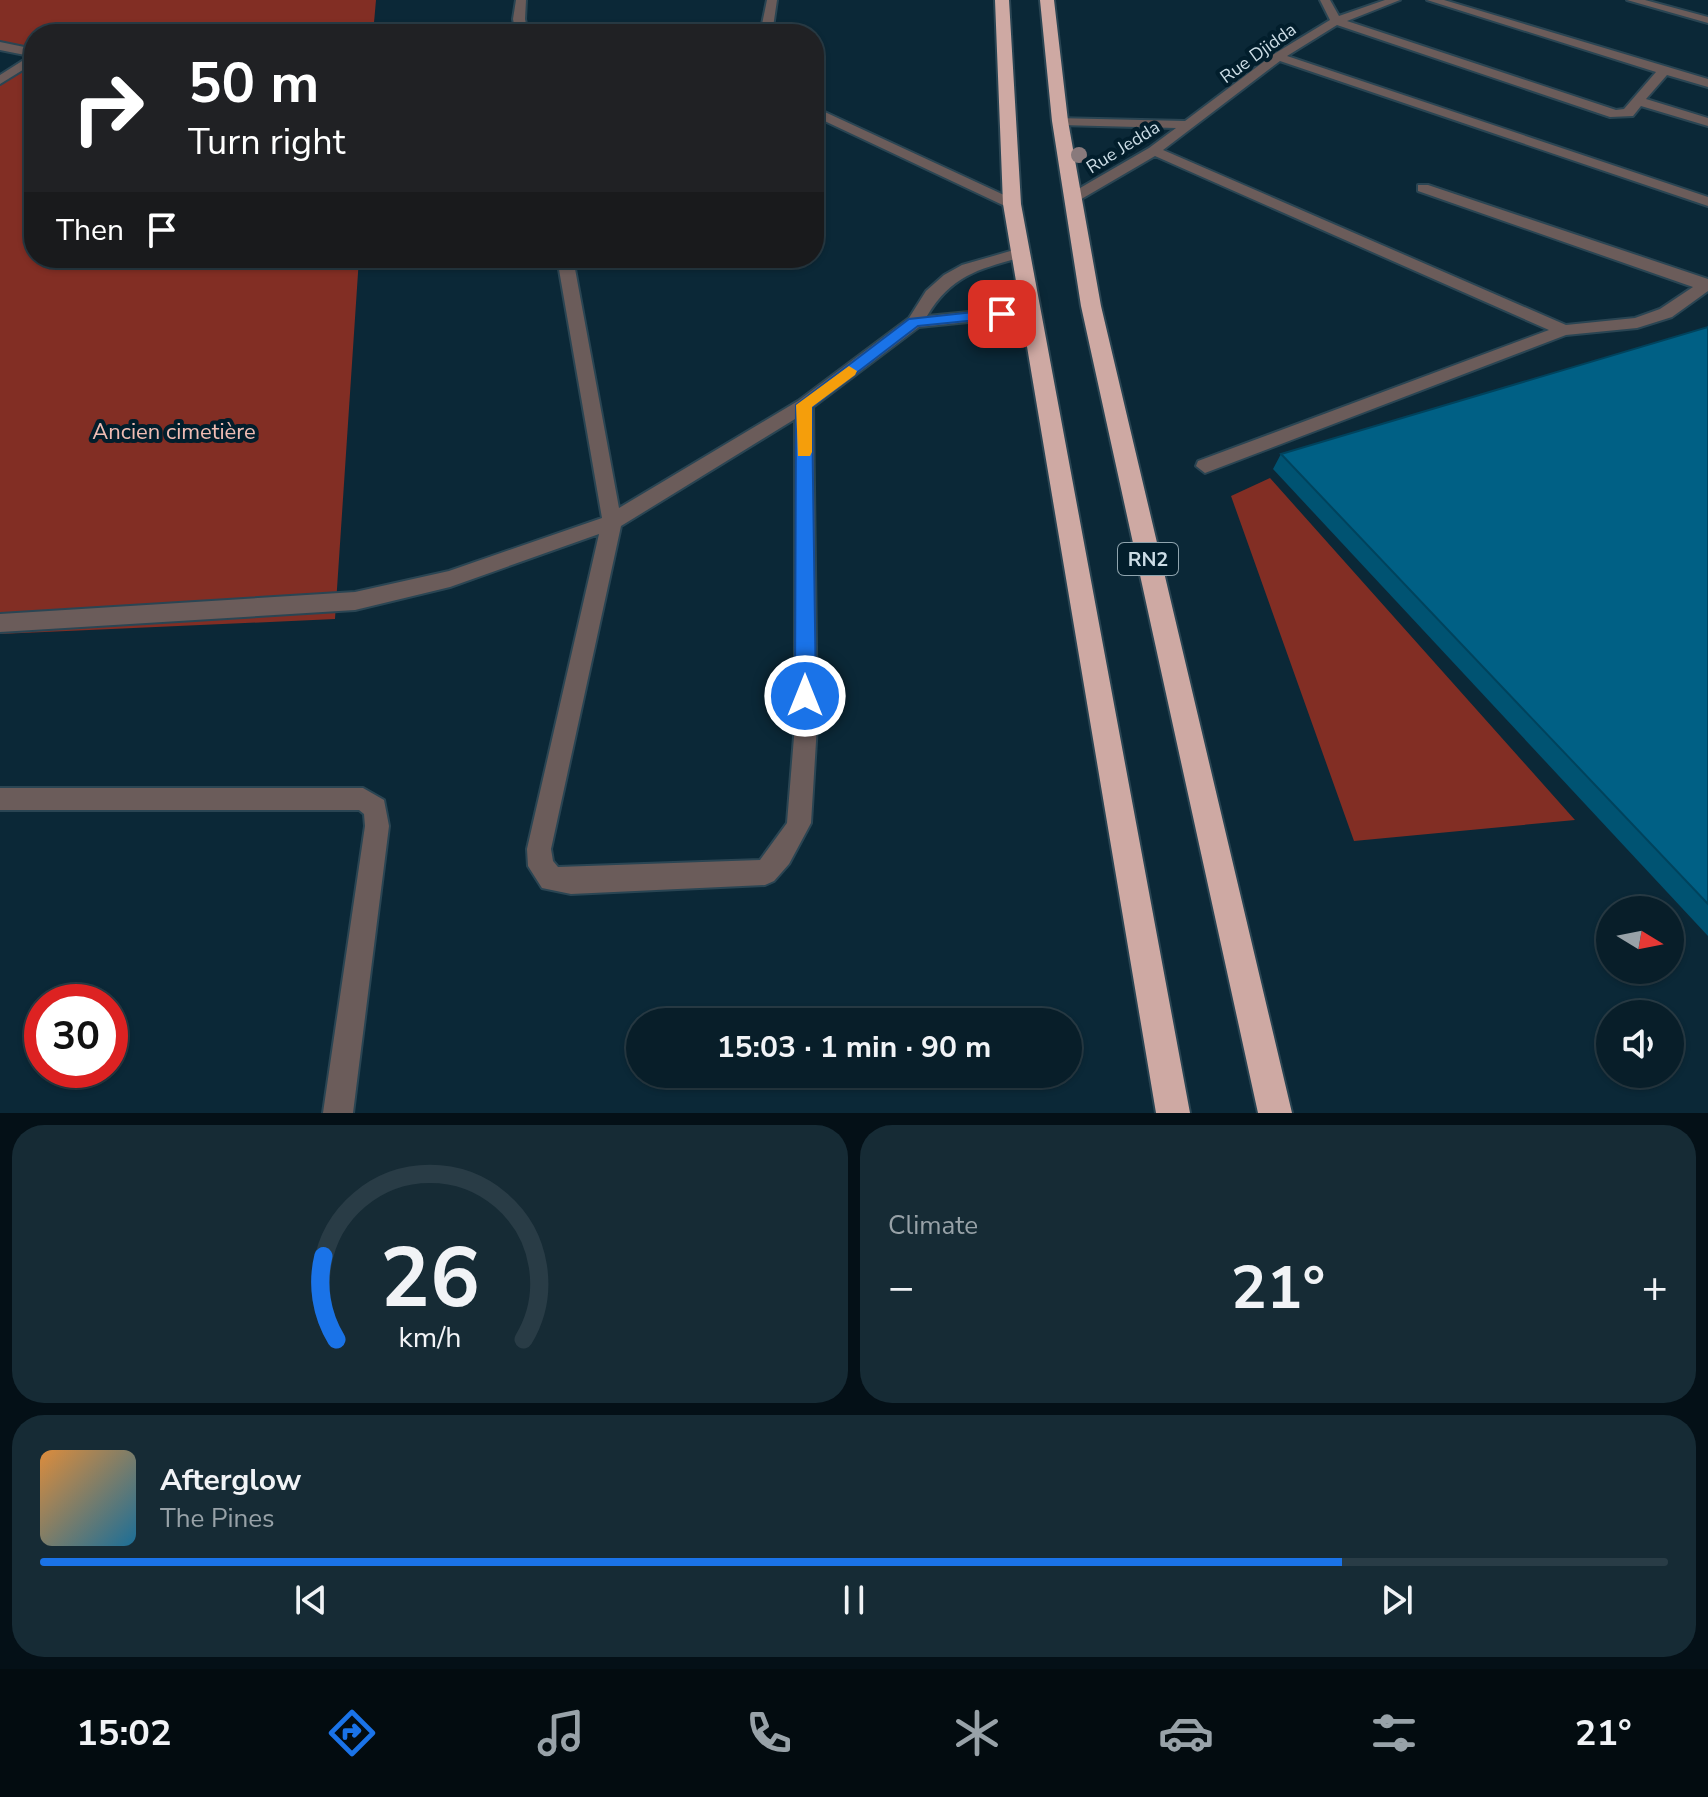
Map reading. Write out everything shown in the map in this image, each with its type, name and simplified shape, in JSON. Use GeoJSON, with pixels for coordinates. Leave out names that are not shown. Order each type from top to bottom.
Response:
{"type":"FeatureCollection","features":[{"type":"Feature","properties":{"kind":"highway"},"geometry":{"type":"LineString","coordinates":[[1002,0],[1012,204],[1173,1113]]}},
{"type":"Feature","properties":{"kind":"highway","name":"RN2"},"geometry":{"type":"LineString","coordinates":[[1047,0],[1060,121],[1105,371],[1275,1113]]}},
{"type":"Feature","properties":{"kind":"street"},"geometry":{"type":"LineString","coordinates":[[520,24],[521,0]]}},
{"type":"Feature","properties":{"kind":"street"},"geometry":{"type":"LineString","coordinates":[[768,24],[772,0]]}},
{"type":"Feature","properties":{"kind":"street"},"geometry":{"type":"LineString","coordinates":[[1325,0],[1336,21],[1615,114],[1628,113],[1664,70]]}},
{"type":"Feature","properties":{"kind":"street","name":"Rue Djidda"},"geometry":{"type":"LineString","coordinates":[[1192,125],[1278,57],[1336,21],[1395,0]]}},
{"type":"Feature","properties":{"kind":"street"},"geometry":{"type":"LineString","coordinates":[[1432,0],[1708,83]]}},
{"type":"Feature","properties":{"kind":"street"},"geometry":{"type":"LineString","coordinates":[[1632,0],[1708,20]]}},
{"type":"Feature","properties":{"kind":"street"},"geometry":{"type":"LineString","coordinates":[[0,46],[24,53]]}},
{"type":"Feature","properties":{"kind":"street"},"geometry":{"type":"LineString","coordinates":[[1278,57],[1708,202]]}},
{"type":"Feature","properties":{"kind":"street"},"geometry":{"type":"LineString","coordinates":[[0,80],[24,63]]}},
{"type":"Feature","properties":{"kind":"street"},"geometry":{"type":"LineString","coordinates":[[1638,101],[1708,122]]}},
{"type":"Feature","properties":{"kind":"street"},"geometry":{"type":"LineString","coordinates":[[824,116],[1012,204]]}},
{"type":"Feature","properties":{"kind":"street"},"geometry":{"type":"LineString","coordinates":[[1060,121],[1192,125]]}},
{"type":"Feature","properties":{"kind":"street","name":"Rue Jedda"},"geometry":{"type":"LineString","coordinates":[[1073,198],[1192,125]]}},
{"type":"Feature","properties":{"kind":"street"},"geometry":{"type":"LineString","coordinates":[[1154,151],[1564,330]]}},
{"type":"Feature","properties":{"kind":"street"},"geometry":{"type":"LineString","coordinates":[[1423,188],[1707,285]]}},
{"type":"Feature","properties":{"kind":"street"},"geometry":{"type":"LineString","coordinates":[[0,623],[355,601],[450,579],[612,522],[804,405],[915,322],[932,294],[949,278],[967,268],[1021,253]]}},
{"type":"Feature","properties":{"kind":"street"},"geometry":{"type":"LineString","coordinates":[[567,268],[612,522],[539,849],[541,866],[551,879],[571,881],[765,872],[782,857],[799,823],[806,725],[804,405]]}},
{"type":"Feature","properties":{"kind":"street"},"geometry":{"type":"LineString","coordinates":[[1205,466],[1564,330],[1637,323],[1666,313],[1707,285]]}},
{"type":"Feature","properties":{"kind":"street"},"geometry":{"type":"LineString","coordinates":[[915,322],[1031,311]]}},
{"type":"Feature","properties":{"kind":"street"},"geometry":{"type":"LineString","coordinates":[[0,799],[363,799],[375,808],[377,826],[338,1113]]}},
{"type":"Feature","properties":{"kind":"green space"},"geometry":{"type":"Polygon","coordinates":[[[0,0],[376,0],[374,24],[24,24],[24,56],[0,50],[0,0]]]}},
{"type":"Feature","properties":{"kind":"green space","name":"Ancien cimetière"},"geometry":{"type":"Polygon","coordinates":[[[24,67],[24,268],[358,268],[335,619],[0,634],[0,82],[24,67]]]}},
{"type":"Feature","properties":{"kind":"green space"},"geometry":{"type":"Polygon","coordinates":[[[1270,478],[1575,820],[1354,841],[1231,496],[1270,478]]]}},
{"type":"Feature","properties":{"kind":"building"},"geometry":{"type":"Polygon","coordinates":[[[1708,327],[1708,904],[1281,454],[1708,327]]]}},
{"type":"Feature","properties":{"kind":"slow traffic"},"geometry":{"type":"LineString","coordinates":[[804,452],[804,405],[849,371]]}},
{"type":"Feature","properties":{"kind":"route"},"geometry":{"type":"LineString","coordinates":[[805,696],[804,405],[915,322],[1002,314]]}}]}
